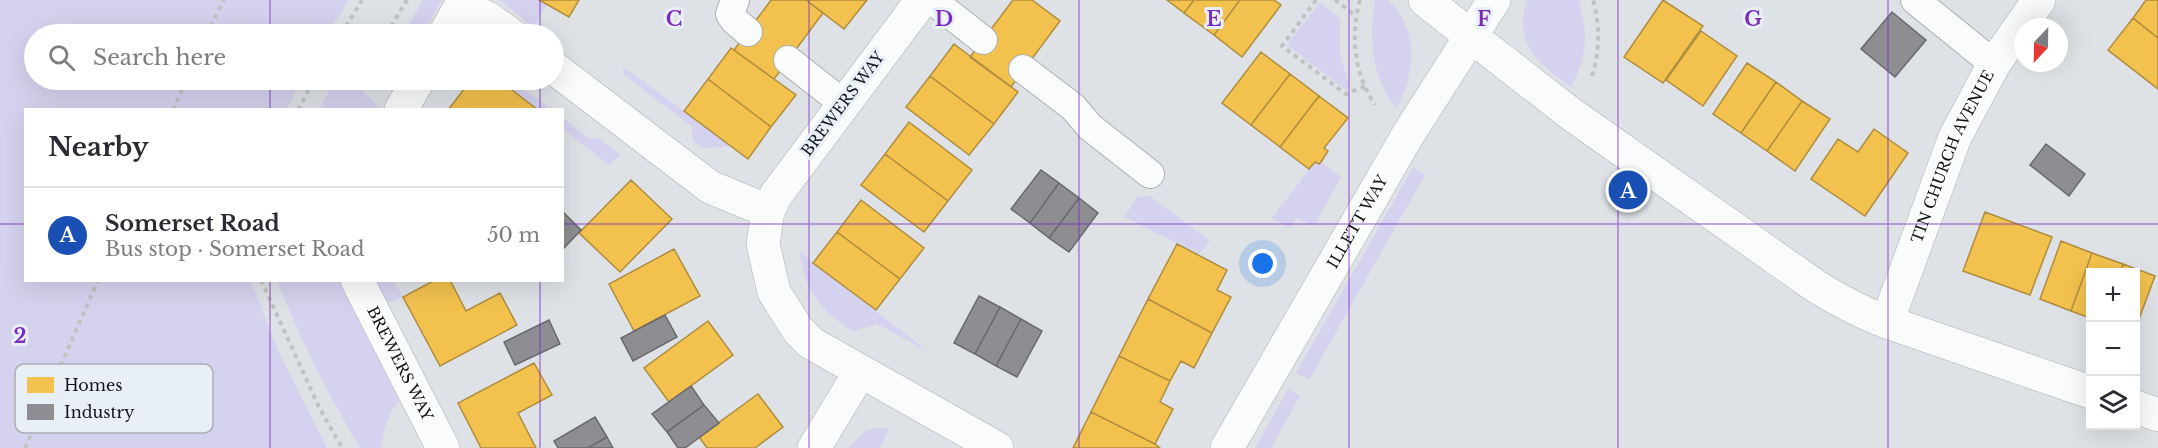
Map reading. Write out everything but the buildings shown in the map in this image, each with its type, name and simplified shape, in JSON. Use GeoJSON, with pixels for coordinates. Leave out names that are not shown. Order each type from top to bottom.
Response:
{"type":"FeatureCollection","features":[{"type":"Feature","properties":{"kind":"street","name":"BREWERS WAY"},"geometry":{"type":"LineString","coordinates":[[922,0],[776,195],[768,211],[763,244],[774,292],[784,311],[811,343],[997,448]]}},
{"type":"Feature","properties":{"kind":"street"},"geometry":{"type":"LineString","coordinates":[[1425,0],[1571,114],[1817,287],[1865,314],[2086,390]]}},
{"type":"Feature","properties":{"kind":"street","name":"ILLETT WAY"},"geometry":{"type":"LineString","coordinates":[[1227,448],[1409,134],[1494,0]]}},
{"type":"Feature","properties":{"kind":"street","name":"TIN CHURCH AVENUE"},"geometry":{"type":"LineString","coordinates":[[1887,322],[1955,137],[1994,64],[2039,0]]}},
{"type":"Feature","properties":{"kind":"street"},"geometry":{"type":"LineString","coordinates":[[451,24],[463,2],[496,24]]}},
{"type":"Feature","properties":{"kind":"street"},"geometry":{"type":"LineString","coordinates":[[564,76],[710,187],[768,211]]}},
{"type":"Feature","properties":{"kind":"street"},"geometry":{"type":"LineString","coordinates":[[402,108],[412,90]]}},
{"type":"Feature","properties":{"kind":"street","name":"BREWERS WAY"},"geometry":{"type":"LineString","coordinates":[[358,282],[443,448]]}},
{"type":"Feature","properties":{"kind":"street"},"geometry":{"type":"LineString","coordinates":[[814,448],[860,372]]}},
{"type":"Feature","properties":{"kind":"street"},"geometry":{"type":"LineString","coordinates":[[2140,408],[2158,415]]}},
{"type":"Feature","properties":{"kind":"lane"},"geometry":{"type":"LineString","coordinates":[[735,0],[730,14],[748,32]]}},
{"type":"Feature","properties":{"kind":"lane"},"geometry":{"type":"LineString","coordinates":[[932,0],[983,40]]}},
{"type":"Feature","properties":{"kind":"lane"},"geometry":{"type":"LineString","coordinates":[[1914,0],[1994,64]]}},
{"type":"Feature","properties":{"kind":"lane"},"geometry":{"type":"LineString","coordinates":[[788,60],[844,104]]}},
{"type":"Feature","properties":{"kind":"lane"},"geometry":{"type":"LineString","coordinates":[[1023,69],[1073,107],[1090,127],[1150,174]]}},
{"type":"Feature","properties":{"kind":"path"},"geometry":{"type":"LineString","coordinates":[[211,24],[224,0]]}},
{"type":"Feature","properties":{"kind":"path"},"geometry":{"type":"LineString","coordinates":[[347,24],[362,0]]}},
{"type":"Feature","properties":{"kind":"path"},"geometry":{"type":"LineString","coordinates":[[392,24],[406,0]]}},
{"type":"Feature","properties":{"kind":"path"},"geometry":{"type":"LineString","coordinates":[[1316,0],[1282,46],[1346,93],[1365,86]]}},
{"type":"Feature","properties":{"kind":"path"},"geometry":{"type":"LineString","coordinates":[[1335,0],[1356,16]]}},
{"type":"Feature","properties":{"kind":"path"},"geometry":{"type":"LineString","coordinates":[[1360,0],[1356,16],[1355,48],[1365,86],[1378,109]]}},
{"type":"Feature","properties":{"kind":"path"},"geometry":{"type":"LineString","coordinates":[[1571,114],[1588,85],[1598,53],[1598,28],[1593,0]]}},
{"type":"Feature","properties":{"kind":"path"},"geometry":{"type":"LineString","coordinates":[[174,108],[182,90]]}},
{"type":"Feature","properties":{"kind":"path"},"geometry":{"type":"LineString","coordinates":[[299,108],[309,90]]}},
{"type":"Feature","properties":{"kind":"path"},"geometry":{"type":"LineString","coordinates":[[62,364],[97,282]]}},
{"type":"Feature","properties":{"kind":"path"},"geometry":{"type":"LineString","coordinates":[[262,282],[319,407],[342,448]]}},
{"type":"Feature","properties":{"kind":"path"},"geometry":{"type":"LineString","coordinates":[[25,448],[32,433]]}},
{"type":"Feature","properties":{"kind":"shaded area"},"geometry":{"type":"Polygon","coordinates":[[[0,0],[349,0],[333,24],[24,24],[24,90],[296,90],[287,108],[24,108],[24,282],[251,282],[277,348],[327,448],[0,448],[0,0]]]}},
{"type":"Feature","properties":{"kind":"shaded area"},"geometry":{"type":"Polygon","coordinates":[[[423,0],[442,0],[429,24],[409,24],[423,0]]]}},
{"type":"Feature","properties":{"kind":"shaded area"},"geometry":{"type":"Polygon","coordinates":[[[501,0],[539,0],[547,4],[535,24],[528,24],[501,0]]]}},
{"type":"Feature","properties":{"kind":"shaded area"},"geometry":{"type":"Polygon","coordinates":[[[1375,0],[1388,0],[1405,24],[1410,38],[1408,81],[1397,109],[1382,84],[1374,57],[1372,29],[1375,0]]]}},
{"type":"Feature","properties":{"kind":"shaded area"},"geometry":{"type":"Polygon","coordinates":[[[1527,0],[1579,0],[1585,45],[1581,65],[1571,87],[1539,61],[1526,41],[1523,30],[1527,0]]]}},
{"type":"Feature","properties":{"kind":"shaded area"},"geometry":{"type":"Polygon","coordinates":[[[1320,2],[1340,19],[1340,54],[1349,86],[1346,90],[1287,45],[1320,2]]]}},
{"type":"Feature","properties":{"kind":"shaded area"},"geometry":{"type":"Polygon","coordinates":[[[625,68],[731,146],[703,148],[693,141],[692,127],[622,73],[625,68]]]}},
{"type":"Feature","properties":{"kind":"shaded area"},"geometry":{"type":"Polygon","coordinates":[[[329,90],[361,90],[380,108],[320,108],[329,90]]]}},
{"type":"Feature","properties":{"kind":"shaded area"},"geometry":{"type":"Polygon","coordinates":[[[512,90],[525,90],[550,108],[537,108],[512,90]]]}},
{"type":"Feature","properties":{"kind":"shaded area"},"geometry":{"type":"Polygon","coordinates":[[[564,119],[590,139],[599,138],[620,155],[609,165],[564,130],[564,119]]]}},
{"type":"Feature","properties":{"kind":"shaded area"},"geometry":{"type":"Polygon","coordinates":[[[1315,162],[1319,164],[1321,162],[1341,177],[1314,226],[1297,218],[1290,228],[1272,218],[1315,162]]]}},
{"type":"Feature","properties":{"kind":"shaded area"},"geometry":{"type":"Polygon","coordinates":[[[1413,167],[1425,175],[1309,380],[1296,373],[1413,167]]]}},
{"type":"Feature","properties":{"kind":"shaded area"},"geometry":{"type":"Polygon","coordinates":[[[1150,196],[1210,241],[1199,254],[1124,217],[1138,197],[1150,196]]]}},
{"type":"Feature","properties":{"kind":"shaded area"},"geometry":{"type":"Polygon","coordinates":[[[800,251],[929,352],[877,324],[853,331],[842,324],[824,308],[810,288],[805,277],[800,251]]]}},
{"type":"Feature","properties":{"kind":"shaded area"},"geometry":{"type":"Polygon","coordinates":[[[277,282],[341,282],[399,401],[387,423],[381,448],[360,448],[295,324],[277,282]]]}},
{"type":"Feature","properties":{"kind":"shaded area"},"geometry":{"type":"Polygon","coordinates":[[[376,282],[395,282],[403,297],[387,303],[376,282]]]}},
{"type":"Feature","properties":{"kind":"shaded area"},"geometry":{"type":"Polygon","coordinates":[[[1288,389],[1300,396],[1271,448],[1255,448],[1288,389]]]}},
{"type":"Feature","properties":{"kind":"shaded area"},"geometry":{"type":"Polygon","coordinates":[[[878,428],[889,429],[880,448],[849,448],[865,431],[878,428]]]}},
{"type":"Feature","properties":{"kind":"place","name":"Somerset Road"},"geometry":{"type":"Point","coordinates":[1628,190]}}]}
